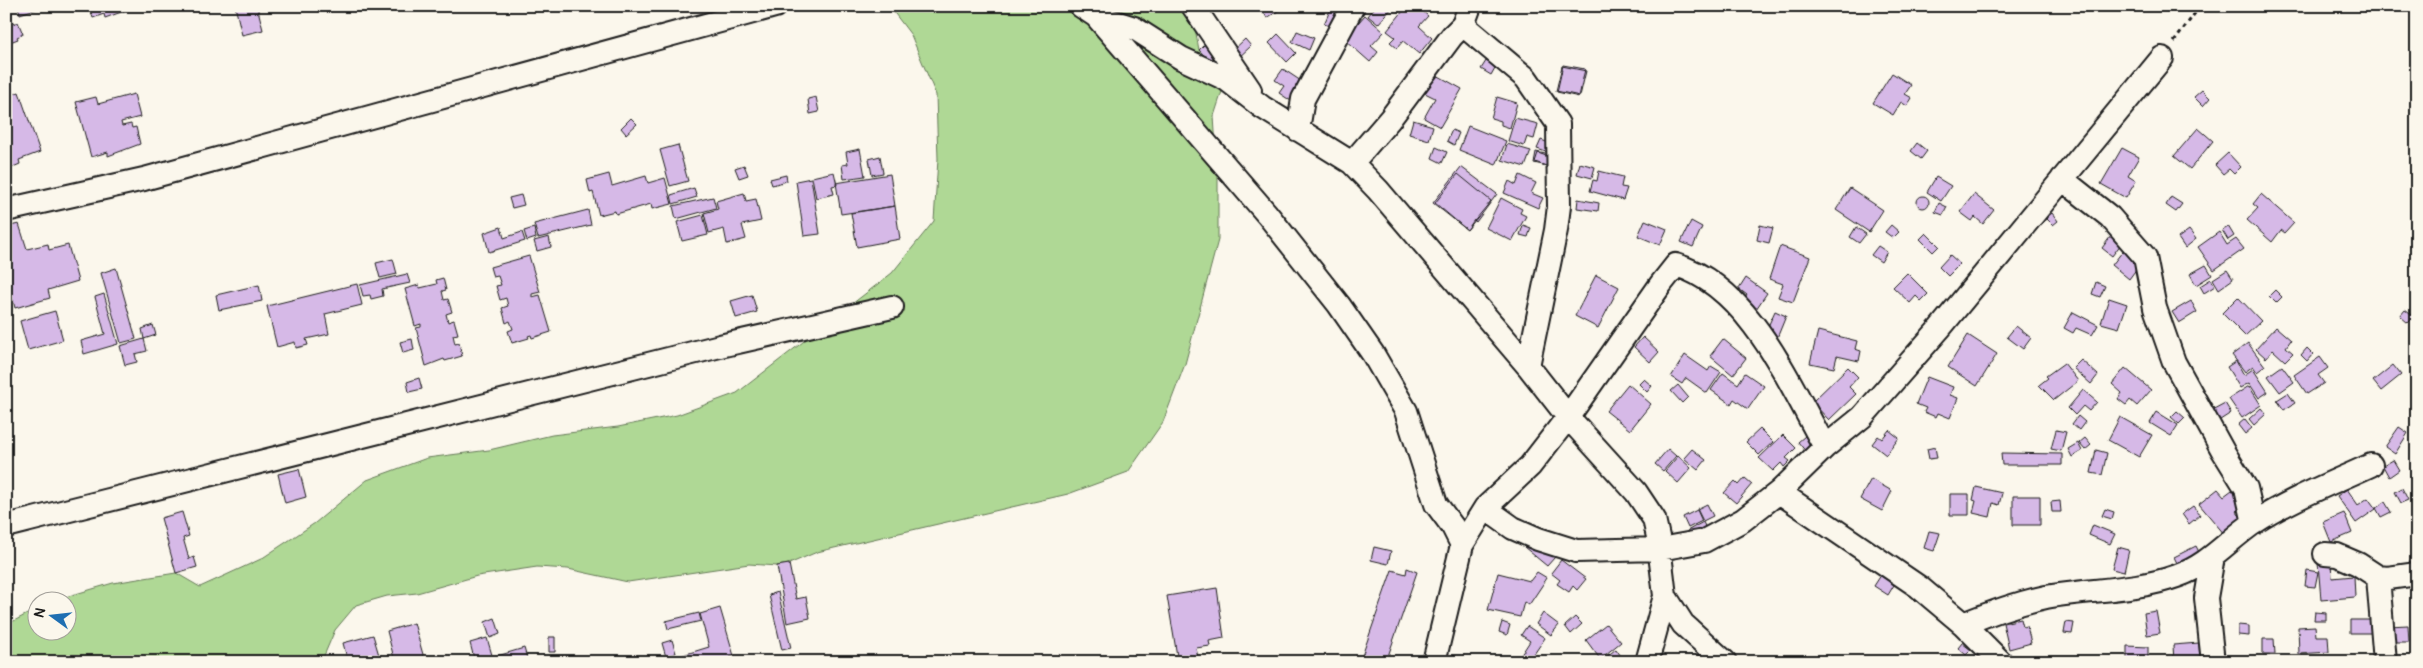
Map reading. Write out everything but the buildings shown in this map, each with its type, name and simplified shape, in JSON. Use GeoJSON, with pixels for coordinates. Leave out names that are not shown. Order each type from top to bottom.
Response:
{"type":"FeatureCollection","features":[{"type":"Feature","properties":{"kind":"street"},"geometry":{"type":"LineString","coordinates":[[6,210],[144,179],[774,6]]}},
{"type":"Feature","properties":{"kind":"street"},"geometry":{"type":"LineString","coordinates":[[1193,6],[1262,107]]}},
{"type":"Feature","properties":{"kind":"street"},"geometry":{"type":"LineString","coordinates":[[1298,130],[1303,99],[1353,6]]}},
{"type":"Feature","properties":{"kind":"street"},"geometry":{"type":"LineString","coordinates":[[1088,11],[1134,28],[1181,58],[1226,79],[1262,107],[1352,163],[1378,190],[1528,366],[1568,417],[1636,492],[1654,519],[1660,549],[1665,596],[1647,662]]}},
{"type":"Feature","properties":{"kind":"street"},"geometry":{"type":"LineString","coordinates":[[1088,11],[1260,206],[1339,305],[1372,354],[1406,411],[1436,504],[1453,527],[1462,545]]}},
{"type":"Feature","properties":{"kind":"street"},"geometry":{"type":"LineString","coordinates":[[1352,163],[1390,119],[1466,16],[1526,78],[1558,124],[1559,206],[1556,230],[1528,366]]}},
{"type":"Feature","properties":{"kind":"street"},"geometry":{"type":"LineString","coordinates":[[1485,508],[1513,528],[1538,539],[1576,551],[1660,549],[1704,541],[1743,520],[1779,492],[1825,447],[1862,417],[1940,328],[2162,58]]}},
{"type":"Feature","properties":{"kind":"street"},"geometry":{"type":"LineString","coordinates":[[2062,179],[2110,217],[2146,257],[2155,308],[2174,362],[2223,451],[2246,488],[2254,523]]}},
{"type":"Feature","properties":{"kind":"street"},"geometry":{"type":"LineString","coordinates":[[1434,662],[1456,580],[1462,545],[1485,508],[1530,466],[1568,417],[1660,284],[1676,265],[1694,270],[1725,292],[1755,327],[1781,368],[1825,447]]}},
{"type":"Feature","properties":{"kind":"street"},"geometry":{"type":"LineString","coordinates":[[6,526],[720,346],[892,307]]}},
{"type":"Feature","properties":{"kind":"street"},"geometry":{"type":"LineString","coordinates":[[1963,624],[1996,611],[2046,597],[2130,587],[2178,576],[2213,557],[2254,523],[2306,495],[2371,465]]}},
{"type":"Feature","properties":{"kind":"street"},"geometry":{"type":"LineString","coordinates":[[1779,492],[1919,587],[1963,624],[2001,662]]}},
{"type":"Feature","properties":{"kind":"street"},"geometry":{"type":"LineString","coordinates":[[2326,554],[2358,564],[2378,577],[2388,578],[2417,574]]}},
{"type":"Feature","properties":{"kind":"street"},"geometry":{"type":"LineString","coordinates":[[2213,557],[2206,598],[2214,662]]}},
{"type":"Feature","properties":{"kind":"street"},"geometry":{"type":"LineString","coordinates":[[2378,577],[2385,662]]}},
{"type":"Feature","properties":{"kind":"street"},"geometry":{"type":"LineString","coordinates":[[1665,596],[1683,624],[1725,662]]}},
{"type":"Feature","properties":{"kind":"path"},"geometry":{"type":"LineString","coordinates":[[2162,58],[2200,6]]}},
{"type":"Feature","properties":{"kind":"green space"},"geometry":{"type":"Polygon","coordinates":[[[889,6],[1191,6],[1199,50],[1226,79],[1214,116],[1218,180],[1218,240],[1185,364],[1163,422],[1128,472],[1068,494],[817,552],[789,564],[777,566],[749,564],[628,582],[568,569],[537,567],[477,576],[417,593],[387,596],[356,605],[335,630],[323,658],[319,662],[6,662],[6,625],[28,614],[28,640],[78,640],[78,593],[113,583],[176,573],[200,587],[261,559],[315,523],[367,480],[427,458],[489,450],[552,435],[618,427],[677,415],[737,393],[892,273],[934,221],[938,159],[936,95],[911,35],[889,6]]]}}]}
